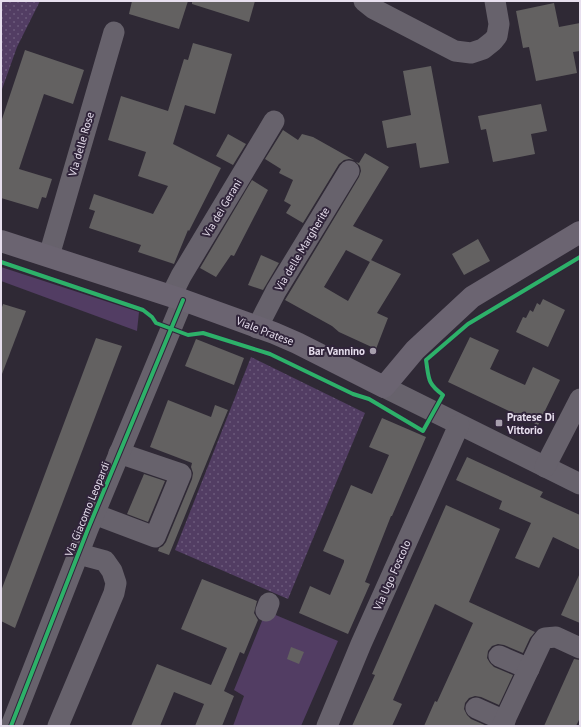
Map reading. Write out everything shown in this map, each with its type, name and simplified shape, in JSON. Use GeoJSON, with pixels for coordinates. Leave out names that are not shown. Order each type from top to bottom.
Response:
{"type":"FeatureCollection","features":[{"type":"Feature","properties":{"kind":"main road"},"geometry":{"type":"LineString","coordinates":[[384,387],[414,350],[472,297],[580,232]]}},
{"type":"Feature","properties":{"kind":"main road","name":"Viale Pratese"},"geometry":{"type":"LineString","coordinates":[[1,241],[177,298],[297,343],[384,387]]}},
{"type":"Feature","properties":{"kind":"main road"},"geometry":{"type":"LineString","coordinates":[[441,325],[465,316],[580,248]]}},
{"type":"Feature","properties":{"kind":"street"},"geometry":{"type":"LineString","coordinates":[[364,1],[374,9],[456,52],[466,53],[472,53],[483,49],[497,36],[499,24],[495,1]]}},
{"type":"Feature","properties":{"kind":"street","name":"Via delle Rose"},"geometry":{"type":"LineString","coordinates":[[49,256],[114,32]]}},
{"type":"Feature","properties":{"kind":"street","name":"Via dei Gerani"},"geometry":{"type":"LineString","coordinates":[[177,298],[181,276],[274,121]]}},
{"type":"Feature","properties":{"kind":"street","name":"Via delle Margherite"},"geometry":{"type":"LineString","coordinates":[[257,328],[276,291],[349,171]]}},
{"type":"Feature","properties":{"kind":"street","name":"Via Giacomo Leopardi"},"geometry":{"type":"LineString","coordinates":[[11,726],[119,453],[177,298]]}},
{"type":"Feature","properties":{"kind":"street","name":"Viale Pratese"},"geometry":{"type":"LineString","coordinates":[[384,387],[580,484]]}},
{"type":"Feature","properties":{"kind":"street"},"geometry":{"type":"LineString","coordinates":[[545,467],[573,431],[580,400]]}},
{"type":"Feature","properties":{"kind":"street","name":"Via Ugo Foscolo"},"geometry":{"type":"LineString","coordinates":[[327,726],[361,644],[459,425]]}},
{"type":"Feature","properties":{"kind":"street"},"geometry":{"type":"LineString","coordinates":[[94,514],[155,537],[181,474],[119,453]]}},
{"type":"Feature","properties":{"kind":"street","name":"Via Giacomo Leopardi"},"geometry":{"type":"LineString","coordinates":[[58,726],[114,593],[116,583],[112,571],[105,561],[79,554]]}},
{"type":"Feature","properties":{"kind":"street"},"geometry":{"type":"LineString","coordinates":[[476,708],[503,723],[541,643],[545,638],[556,637],[580,648]]}},
{"type":"Feature","properties":{"kind":"street"},"geometry":{"type":"LineString","coordinates":[[499,656],[529,669]]}},
{"type":"Feature","properties":{"kind":"shaded area"},"geometry":{"type":"Polygon","coordinates":[[[1,1],[40,1],[17,47],[1,92],[1,1]]]}},
{"type":"Feature","properties":{"kind":"shaded area"},"geometry":{"type":"Polygon","coordinates":[[[1,267],[139,312],[137,331],[1,281],[1,267]]]}},
{"type":"Feature","properties":{"kind":"shaded area"},"geometry":{"type":"Polygon","coordinates":[[[251,357],[365,413],[288,599],[175,550],[251,357]]]}},
{"type":"Feature","properties":{"kind":"shaded area"},"geometry":{"type":"Polygon","coordinates":[[[266,611],[338,641],[301,726],[233,726],[244,696],[234,690],[266,611]]]}},
{"type":"Feature","properties":{"kind":"building"},"geometry":{"type":"Polygon","coordinates":[[[132,1],[188,1],[179,29],[129,14],[132,1]]]}},
{"type":"Feature","properties":{"kind":"building"},"geometry":{"type":"Polygon","coordinates":[[[192,1],[255,1],[249,22],[192,4],[192,1]]]}},
{"type":"Feature","properties":{"kind":"building"},"geometry":{"type":"Polygon","coordinates":[[[554,3],[559,27],[580,23],[580,51],[573,52],[577,73],[536,81],[529,47],[523,48],[516,11],[554,3]]]}},
{"type":"Feature","properties":{"kind":"building"},"geometry":{"type":"Polygon","coordinates":[[[193,43],[232,54],[215,114],[185,105],[173,144],[221,168],[189,231],[188,230],[174,264],[138,252],[141,245],[89,228],[95,211],[89,209],[94,194],[153,214],[168,186],[138,176],[146,152],[108,140],[121,96],[168,111],[184,59],[188,60],[193,43]]]}},
{"type":"Feature","properties":{"kind":"building"},"geometry":{"type":"Polygon","coordinates":[[[25,50],[84,70],[73,104],[44,94],[19,169],[52,179],[46,198],[42,197],[38,209],[1,198],[1,122],[25,50]]]}},
{"type":"Feature","properties":{"kind":"building"},"geometry":{"type":"Polygon","coordinates":[[[431,66],[449,163],[420,168],[416,143],[387,148],[382,121],[411,115],[403,71],[431,66]]]}},
{"type":"Feature","properties":{"kind":"building"},"geometry":{"type":"Polygon","coordinates":[[[541,104],[547,131],[531,134],[535,154],[493,162],[486,129],[481,130],[478,116],[541,104]]]}},
{"type":"Feature","properties":{"kind":"building"},"geometry":{"type":"Polygon","coordinates":[[[283,130],[298,140],[302,134],[313,137],[354,160],[344,160],[339,164],[303,223],[286,213],[291,205],[284,201],[293,180],[279,173],[281,169],[265,159],[283,130]]]}},
{"type":"Feature","properties":{"kind":"building"},"geometry":{"type":"Polygon","coordinates":[[[228,134],[246,144],[233,165],[216,156],[228,134]]]}},
{"type":"Feature","properties":{"kind":"building"},"geometry":{"type":"Polygon","coordinates":[[[365,153],[389,167],[353,226],[383,240],[371,260],[401,274],[377,313],[388,318],[376,349],[339,332],[332,326],[285,300],[359,177],[361,171],[360,166],[356,162],[359,163],[365,153]],[[346,250],[324,287],[348,301],[370,262],[346,250]]]}},
{"type":"Feature","properties":{"kind":"building"},"geometry":{"type":"Polygon","coordinates":[[[252,180],[268,190],[234,256],[231,255],[216,277],[200,268],[252,180]]]}},
{"type":"Feature","properties":{"kind":"building"},"geometry":{"type":"Polygon","coordinates":[[[478,239],[490,261],[464,275],[452,254],[478,239]]]}},
{"type":"Feature","properties":{"kind":"building"},"geometry":{"type":"Polygon","coordinates":[[[261,255],[279,263],[263,290],[248,285],[261,255]]]}},
{"type":"Feature","properties":{"kind":"building"},"geometry":{"type":"Polygon","coordinates":[[[543,299],[565,310],[548,347],[516,332],[523,317],[526,318],[530,310],[533,312],[537,303],[540,305],[543,299]]]}},
{"type":"Feature","properties":{"kind":"building"},"geometry":{"type":"Polygon","coordinates":[[[3,304],[26,311],[2,374],[1,310],[3,304]]]}},
{"type":"Feature","properties":{"kind":"building"},"geometry":{"type":"Polygon","coordinates":[[[470,337],[499,350],[490,369],[525,385],[533,367],[560,380],[538,425],[448,382],[470,337]]]}},
{"type":"Feature","properties":{"kind":"building"},"geometry":{"type":"Polygon","coordinates":[[[96,338],[122,346],[15,628],[1,621],[1,591],[96,338]]]}},
{"type":"Feature","properties":{"kind":"building"},"geometry":{"type":"Polygon","coordinates":[[[196,339],[244,358],[234,385],[185,366],[196,339]]]}},
{"type":"Feature","properties":{"kind":"building"},"geometry":{"type":"Polygon","coordinates":[[[168,400],[211,417],[215,405],[228,410],[169,555],[158,551],[159,548],[166,542],[192,479],[193,473],[191,467],[192,463],[150,447],[168,400]]]}},
{"type":"Feature","properties":{"kind":"building"},"geometry":{"type":"Polygon","coordinates":[[[382,418],[426,437],[391,516],[365,582],[370,584],[348,634],[299,613],[310,586],[330,595],[344,560],[323,551],[351,485],[372,494],[389,455],[369,447],[382,418]]]}},
{"type":"Feature","properties":{"kind":"building"},"geometry":{"type":"Polygon","coordinates":[[[467,457],[543,492],[540,497],[580,515],[580,550],[553,537],[539,568],[515,558],[531,523],[499,509],[502,501],[456,480],[467,457]]]}},
{"type":"Feature","properties":{"kind":"building"},"geometry":{"type":"Polygon","coordinates":[[[144,474],[165,481],[148,522],[127,514],[144,474]]]}},
{"type":"Feature","properties":{"kind":"building"},"geometry":{"type":"Polygon","coordinates":[[[446,505],[500,529],[469,602],[535,632],[530,638],[523,653],[498,644],[492,646],[488,651],[487,658],[494,667],[513,675],[499,705],[475,696],[469,698],[465,703],[464,709],[467,715],[471,719],[487,726],[424,726],[435,701],[437,702],[473,623],[435,604],[393,700],[402,704],[392,726],[352,726],[375,675],[372,674],[446,505]]]}},
{"type":"Feature","properties":{"kind":"building"},"geometry":{"type":"Polygon","coordinates":[[[580,573],[580,623],[561,615],[580,573]]]}},
{"type":"Feature","properties":{"kind":"building"},"geometry":{"type":"Polygon","coordinates":[[[202,579],[257,601],[254,613],[258,620],[244,654],[240,652],[224,691],[234,696],[222,726],[195,726],[204,704],[174,692],[160,726],[131,726],[157,664],[211,685],[227,648],[181,629],[202,579]]]}},
{"type":"Feature","properties":{"kind":"building"},"geometry":{"type":"Polygon","coordinates":[[[291,647],[304,652],[299,664],[287,659],[291,647]]]}},
{"type":"Feature","properties":{"kind":"building"},"geometry":{"type":"Polygon","coordinates":[[[574,659],[580,660],[580,718],[576,726],[544,726],[574,659]]]}},
{"type":"Feature","properties":{"kind":"cycle path"},"geometry":{"type":"LineString","coordinates":[[1,262],[143,310],[152,317],[156,323],[188,335],[203,333],[270,354],[353,394],[369,399],[423,431],[443,395],[431,384],[426,360],[468,324],[580,257]]}},
{"type":"Feature","properties":{"kind":"cycle path"},"geometry":{"type":"LineString","coordinates":[[11,726],[88,529],[183,300]]}},
{"type":"Feature","properties":{"kind":"place","name":"Bar Vannino"},"geometry":{"type":"Point","coordinates":[373,351]}},
{"type":"Feature","properties":{"kind":"place","name":"Pratese Di Vittorio"},"geometry":{"type":"Point","coordinates":[499,423]}}]}
